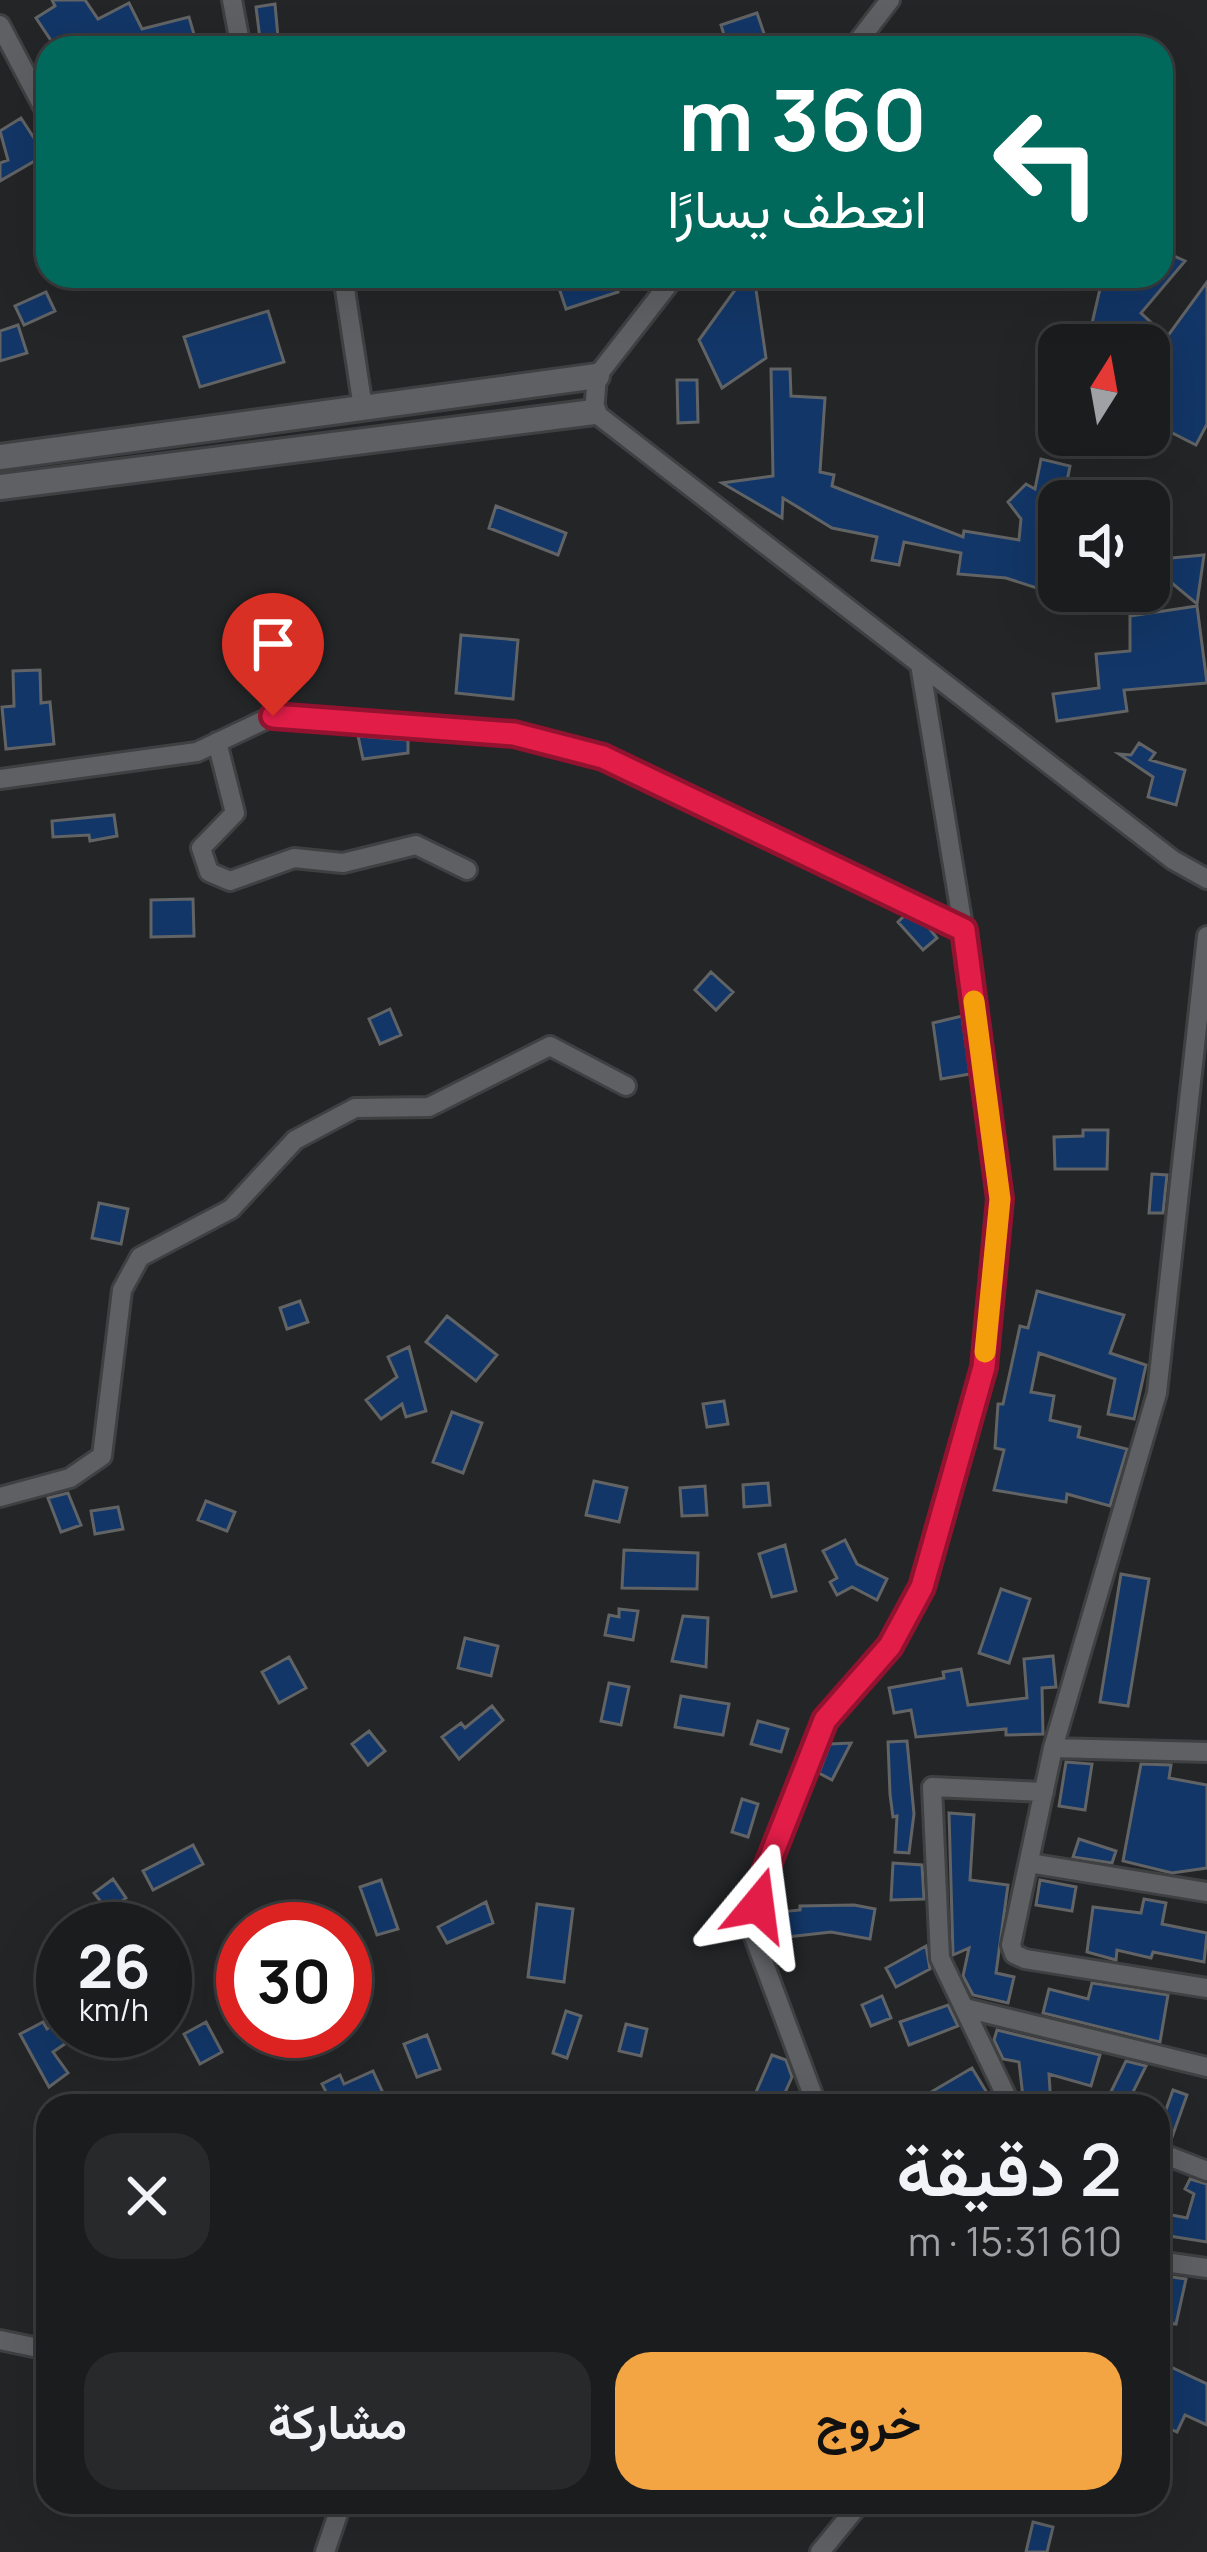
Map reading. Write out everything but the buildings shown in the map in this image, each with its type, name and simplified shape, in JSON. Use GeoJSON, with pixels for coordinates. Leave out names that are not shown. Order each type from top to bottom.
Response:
{"type":"FeatureCollection","features":[{"type":"Feature","properties":{"kind":"street"},"geometry":{"type":"LineString","coordinates":[[232,0],[239,36]]}},
{"type":"Feature","properties":{"kind":"street"},"geometry":{"type":"LineString","coordinates":[[862,36],[890,0]]}},
{"type":"Feature","properties":{"kind":"street"},"geometry":{"type":"LineString","coordinates":[[0,25],[36,93]]}},
{"type":"Feature","properties":{"kind":"street"},"geometry":{"type":"LineString","coordinates":[[346,288],[363,408]]}},
{"type":"Feature","properties":{"kind":"street"},"geometry":{"type":"LineString","coordinates":[[594,412],[597,376],[666,288]]}},
{"type":"Feature","properties":{"kind":"street"},"geometry":{"type":"LineString","coordinates":[[0,457],[597,376]]}},
{"type":"Feature","properties":{"kind":"street"},"geometry":{"type":"LineString","coordinates":[[0,488],[594,412],[1173,860],[1207,880]]}},
{"type":"Feature","properties":{"kind":"street"},"geometry":{"type":"LineString","coordinates":[[813,2094],[753,1934],[763,1877],[825,1720],[890,1646],[922,1587],[984,1367],[1000,1199],[964,930],[920,664]]}},
{"type":"Feature","properties":{"kind":"street"},"geometry":{"type":"LineString","coordinates":[[0,779],[197,752],[273,716],[338,725],[431,725],[559,745],[603,757],[964,930]]}},
{"type":"Feature","properties":{"kind":"street"},"geometry":{"type":"LineString","coordinates":[[217,742],[235,813],[201,848],[209,872],[230,881],[294,858],[343,863],[416,844],[467,870]]}},
{"type":"Feature","properties":{"kind":"street"},"geometry":{"type":"LineString","coordinates":[[1207,935],[1157,1393],[1053,1748],[1014,1954],[1207,1988]]}},
{"type":"Feature","properties":{"kind":"street"},"geometry":{"type":"LineString","coordinates":[[0,1497],[70,1478],[102,1456],[122,1290],[140,1256],[231,1209],[295,1140],[355,1108],[429,1107],[550,1046],[626,1086]]}},
{"type":"Feature","properties":{"kind":"street"},"geometry":{"type":"LineString","coordinates":[[1053,1748],[1207,1752]]}},
{"type":"Feature","properties":{"kind":"street"},"geometry":{"type":"LineString","coordinates":[[1006,2094],[940,1958],[932,1787],[1044,1792]]}},
{"type":"Feature","properties":{"kind":"street"},"geometry":{"type":"LineString","coordinates":[[1029,1863],[1207,1892]]}},
{"type":"Feature","properties":{"kind":"street"},"geometry":{"type":"LineString","coordinates":[[965,2008],[1207,2067]]}},
{"type":"Feature","properties":{"kind":"street"},"geometry":{"type":"LineString","coordinates":[[1170,2157],[1207,2171]]}},
{"type":"Feature","properties":{"kind":"street"},"geometry":{"type":"LineString","coordinates":[[1170,2263],[1207,2268]]}},
{"type":"Feature","properties":{"kind":"street"},"geometry":{"type":"LineString","coordinates":[[0,2340],[36,2348]]}},
{"type":"Feature","properties":{"kind":"street"},"geometry":{"type":"LineString","coordinates":[[325,2552],[338,2514]]}},
{"type":"Feature","properties":{"kind":"street"},"geometry":{"type":"LineString","coordinates":[[820,2552],[851,2514]]}},
{"type":"Feature","properties":{"kind":"slow traffic"},"geometry":{"type":"LineString","coordinates":[[974,1001],[1000,1199],[985,1352]]}},
{"type":"Feature","properties":{"kind":"route"},"geometry":{"type":"LineString","coordinates":[[273,716],[338,725],[431,725],[514,734],[603,757],[964,930],[1000,1199],[984,1367],[922,1587],[890,1646],[825,1720],[763,1877],[758,1905]]}}]}
